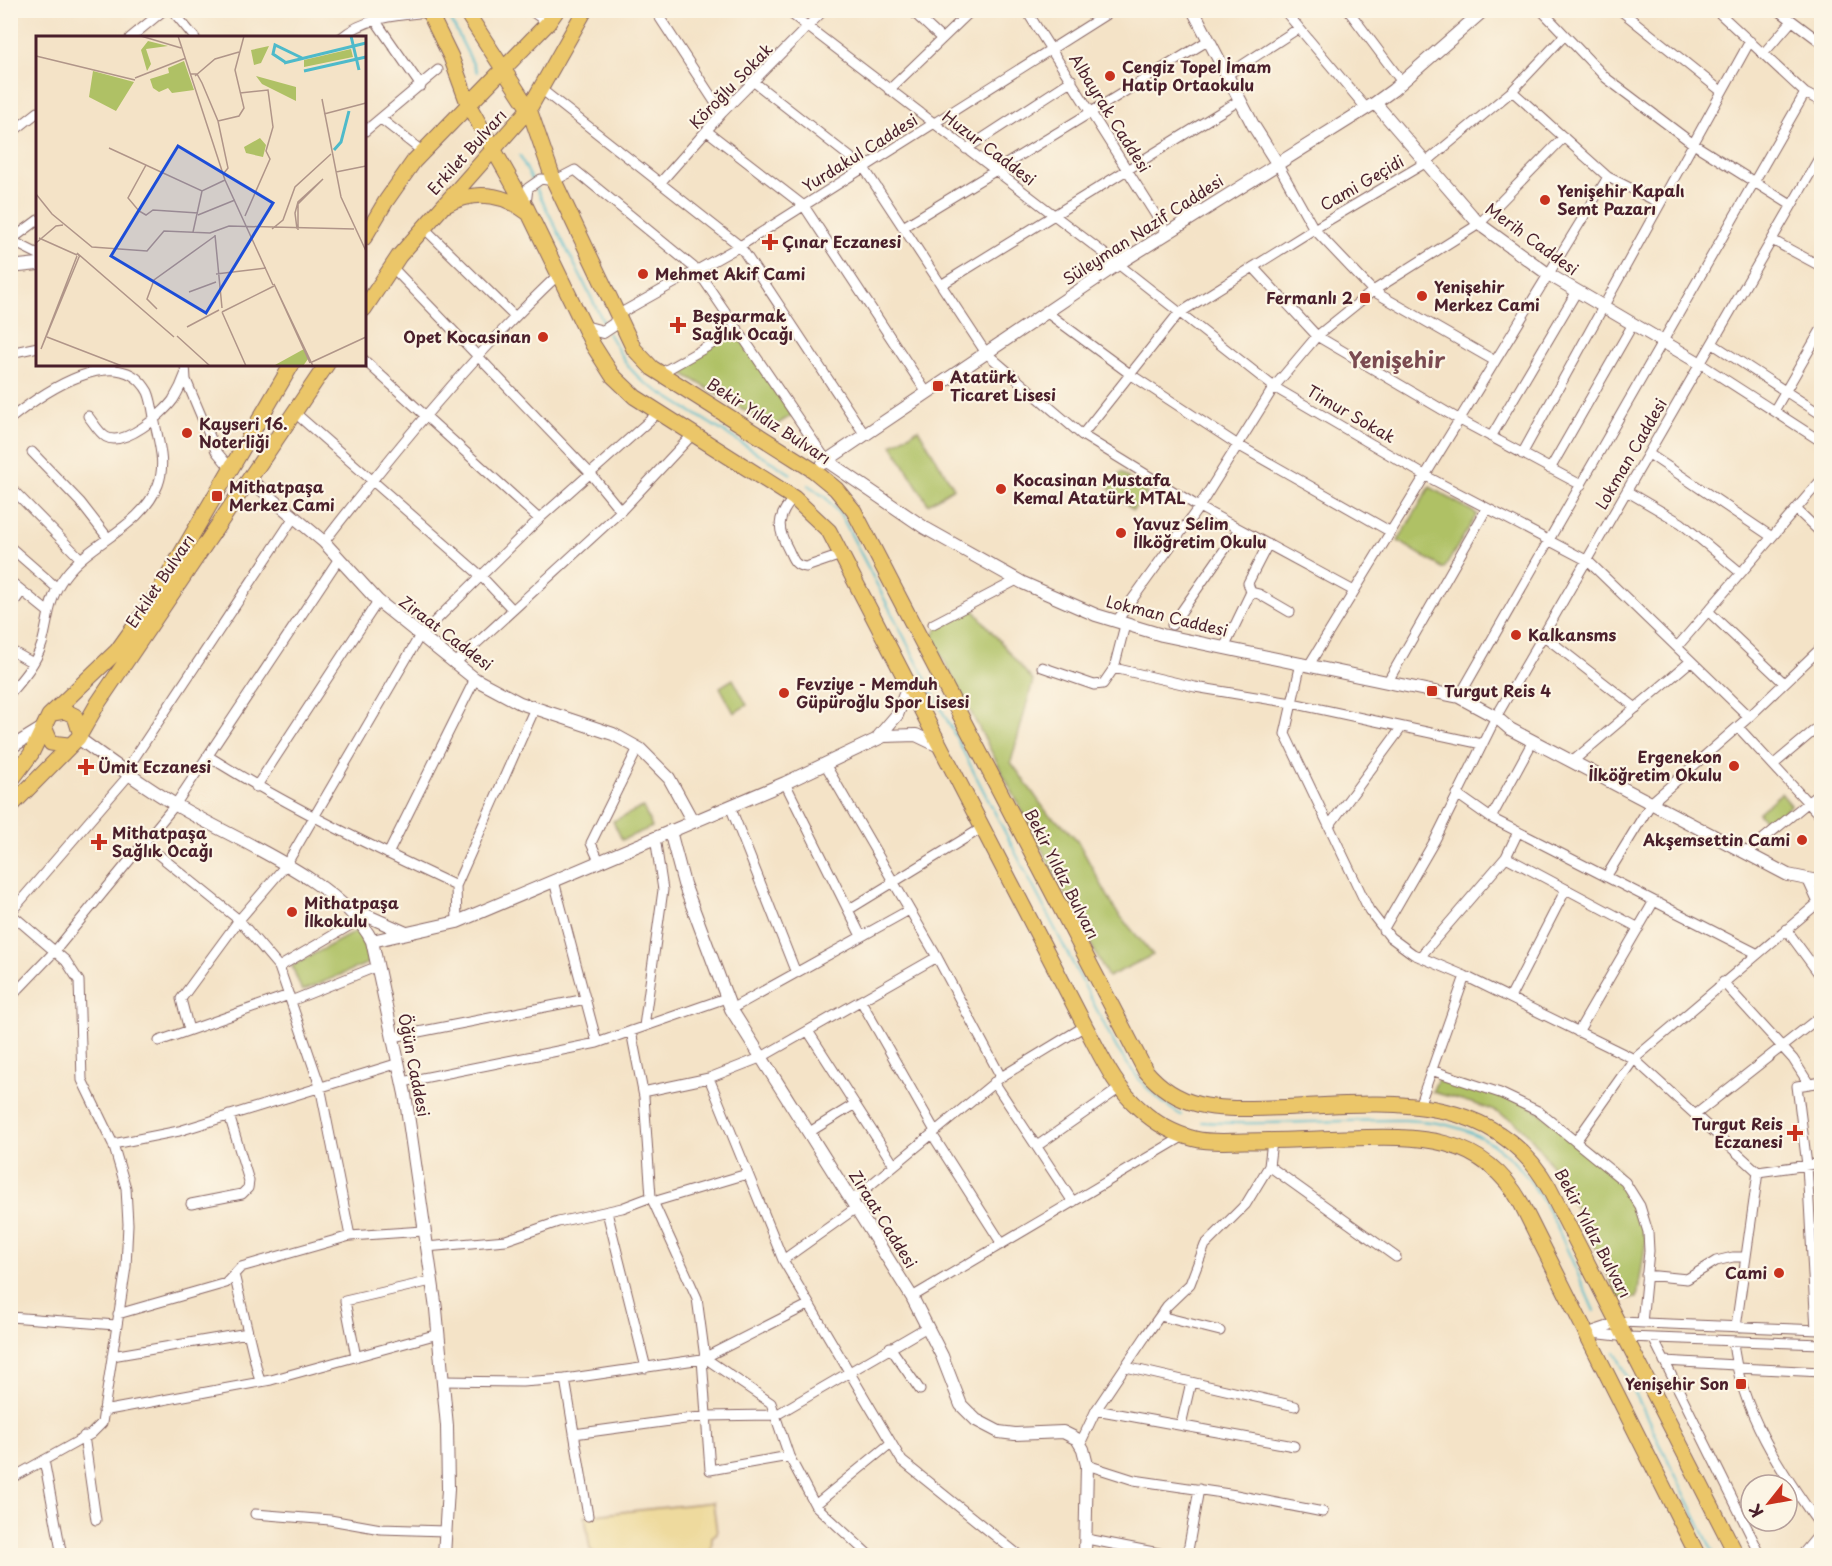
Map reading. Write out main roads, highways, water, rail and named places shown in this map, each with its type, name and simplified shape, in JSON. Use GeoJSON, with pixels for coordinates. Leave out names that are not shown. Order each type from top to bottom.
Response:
{"type":"FeatureCollection","features":[{"type":"Feature","properties":{"kind":"main road","name":"Bekir Yıldız Bulvarı"},"geometry":{"type":"LineString","coordinates":[[465,10],[529,110],[547,180],[628,341],[661,373],[813,470],[836,489],[854,512],[1135,1056],[1150,1077],[1174,1095],[1213,1109],[1377,1104],[1419,1106],[1451,1112],[1485,1124],[1505,1136],[1523,1152],[1549,1188],[1620,1322],[1696,1479],[1737,1556]]}},
{"type":"Feature","properties":{"kind":"main road","name":"Erkilet Bulvarı"},"geometry":{"type":"LineString","coordinates":[[366,306],[392,267],[424,228],[529,110],[585,10]]}},
{"type":"Feature","properties":{"kind":"main road"},"geometry":{"type":"LineString","coordinates":[[428,11],[469,106],[528,211],[584,327],[612,375],[635,397],[794,498],[829,531],[1085,1026],[1120,1088],[1145,1114],[1184,1136],[1203,1141],[1405,1137],[1448,1144],[1476,1156],[1499,1173],[1516,1195],[1698,1556]]}},
{"type":"Feature","properties":{"kind":"main road","name":"Erkilet Bulvarı"},"geometry":{"type":"LineString","coordinates":[[366,234],[386,201],[423,152],[552,17]]}},
{"type":"Feature","properties":{"kind":"main road"},"geometry":{"type":"LineString","coordinates":[[447,129],[456,108],[460,82]]}},
{"type":"Feature","properties":{"kind":"main road"},"geometry":{"type":"LineString","coordinates":[[441,208],[465,197],[487,195],[509,201],[528,211]]}},
{"type":"Feature","properties":{"kind":"main road","name":"Erkilet Bulvarı"},"geometry":{"type":"LineString","coordinates":[[10,783],[31,754],[53,713],[117,651],[157,595],[291,366]]}},
{"type":"Feature","properties":{"kind":"main road","name":"Erkilet Bulvarı"},"geometry":{"type":"LineString","coordinates":[[10,807],[75,739],[326,366]]}},
{"type":"Feature","properties":{"kind":"main road"},"geometry":{"type":"LineString","coordinates":[[82,685],[80,697],[84,703],[93,705],[98,703]]}},
{"type":"Feature","properties":{"kind":"main road"},"geometry":{"type":"LineString","coordinates":[[44,727],[51,743],[75,739],[75,716],[65,711],[53,713]]}},
{"type":"Feature","properties":{"kind":"waterway"},"geometry":{"type":"LineString","coordinates":[[446,10],[477,72]]}},
{"type":"Feature","properties":{"kind":"waterway"},"geometry":{"type":"LineString","coordinates":[[520,156],[532,180]]}},
{"type":"Feature","properties":{"kind":"waterway"},"geometry":{"type":"LineString","coordinates":[[535,186],[605,325]]}},
{"type":"Feature","properties":{"kind":"waterway"},"geometry":{"type":"LineString","coordinates":[[608,333],[627,365],[642,381],[791,474]]}},
{"type":"Feature","properties":{"kind":"waterway"},"geometry":{"type":"LineString","coordinates":[[808,485],[826,498],[842,517],[1116,1047],[1144,1085],[1181,1115]]}},
{"type":"Feature","properties":{"kind":"waterway"},"geometry":{"type":"LineString","coordinates":[[1202,1122],[1420,1121],[1444,1124],[1488,1141],[1508,1156],[1527,1177],[1547,1208],[1594,1311]]}},
{"type":"Feature","properties":{"kind":"waterway"},"geometry":{"type":"LineString","coordinates":[[1615,1352],[1715,1556]]}},
{"type":"Feature","properties":{"kind":"place","name":"Cengiz Topel İmam Hatip Ortaokulu"},"geometry":{"type":"Point","coordinates":[1110,76]}},
{"type":"Feature","properties":{"kind":"place","name":"Yenişehir Kapalı Semt Pazarı"},"geometry":{"type":"Point","coordinates":[1545,200]}},
{"type":"Feature","properties":{"kind":"place","name":"Çınar Eczanesi"},"geometry":{"type":"Point","coordinates":[770,242]}},
{"type":"Feature","properties":{"kind":"place","name":"Mehmet Akif Cami"},"geometry":{"type":"Point","coordinates":[643,274]}},
{"type":"Feature","properties":{"kind":"place","name":"Yenişehir Merkez Cami"},"geometry":{"type":"Point","coordinates":[1422,296]}},
{"type":"Feature","properties":{"kind":"place","name":"Fermanlı 2"},"geometry":{"type":"Point","coordinates":[1365,298]}},
{"type":"Feature","properties":{"kind":"place","name":"Beşparmak Sağlık Ocağı"},"geometry":{"type":"Point","coordinates":[678,325]}},
{"type":"Feature","properties":{"kind":"place","name":"Opet Kocasinan"},"geometry":{"type":"Point","coordinates":[543,337]}},
{"type":"Feature","properties":{"kind":"place","name":"Atatürk Ticaret Lisesi"},"geometry":{"type":"Point","coordinates":[938,386]}},
{"type":"Feature","properties":{"kind":"place","name":"Kayseri 16. Noterliği"},"geometry":{"type":"Point","coordinates":[187,433]}},
{"type":"Feature","properties":{"kind":"place","name":"Kocasinan Mustafa Kemal Atatürk MTAL"},"geometry":{"type":"Point","coordinates":[1001,489]}},
{"type":"Feature","properties":{"kind":"place","name":"Mithatpaşa Merkez Cami"},"geometry":{"type":"Point","coordinates":[217,496]}},
{"type":"Feature","properties":{"kind":"place","name":"Yavuz Selim İlköğretim Okulu"},"geometry":{"type":"Point","coordinates":[1121,533]}},
{"type":"Feature","properties":{"kind":"place","name":"Kalkansms"},"geometry":{"type":"Point","coordinates":[1516,635]}},
{"type":"Feature","properties":{"kind":"place","name":"Turgut Reis 4"},"geometry":{"type":"Point","coordinates":[1432,691]}},
{"type":"Feature","properties":{"kind":"place","name":"Fevziye - Memduh Güpüroğlu Spor Lisesi"},"geometry":{"type":"Point","coordinates":[784,693]}},
{"type":"Feature","properties":{"kind":"place","name":"Ergenekon İlköğretim Okulu"},"geometry":{"type":"Point","coordinates":[1734,766]}},
{"type":"Feature","properties":{"kind":"place","name":"Ümit Eczanesi"},"geometry":{"type":"Point","coordinates":[86,767]}},
{"type":"Feature","properties":{"kind":"place","name":"Akşemsettin Cami"},"geometry":{"type":"Point","coordinates":[1802,840]}},
{"type":"Feature","properties":{"kind":"place","name":"Mithatpaşa Sağlık Ocağı"},"geometry":{"type":"Point","coordinates":[99,842]}},
{"type":"Feature","properties":{"kind":"place","name":"Mithatpaşa İlkokulu"},"geometry":{"type":"Point","coordinates":[292,912]}},
{"type":"Feature","properties":{"kind":"place","name":"Turgut Reis Eczanesi"},"geometry":{"type":"Point","coordinates":[1795,1133]}},
{"type":"Feature","properties":{"kind":"place","name":"Cami"},"geometry":{"type":"Point","coordinates":[1779,1273]}},
{"type":"Feature","properties":{"kind":"place","name":"Yenişehir Son"},"geometry":{"type":"Point","coordinates":[1741,1384]}},
{"type":"Feature","properties":{"kind":"district","name":"Yenişehir"},"geometry":{"type":"Point","coordinates":[1397,360]}}]}
